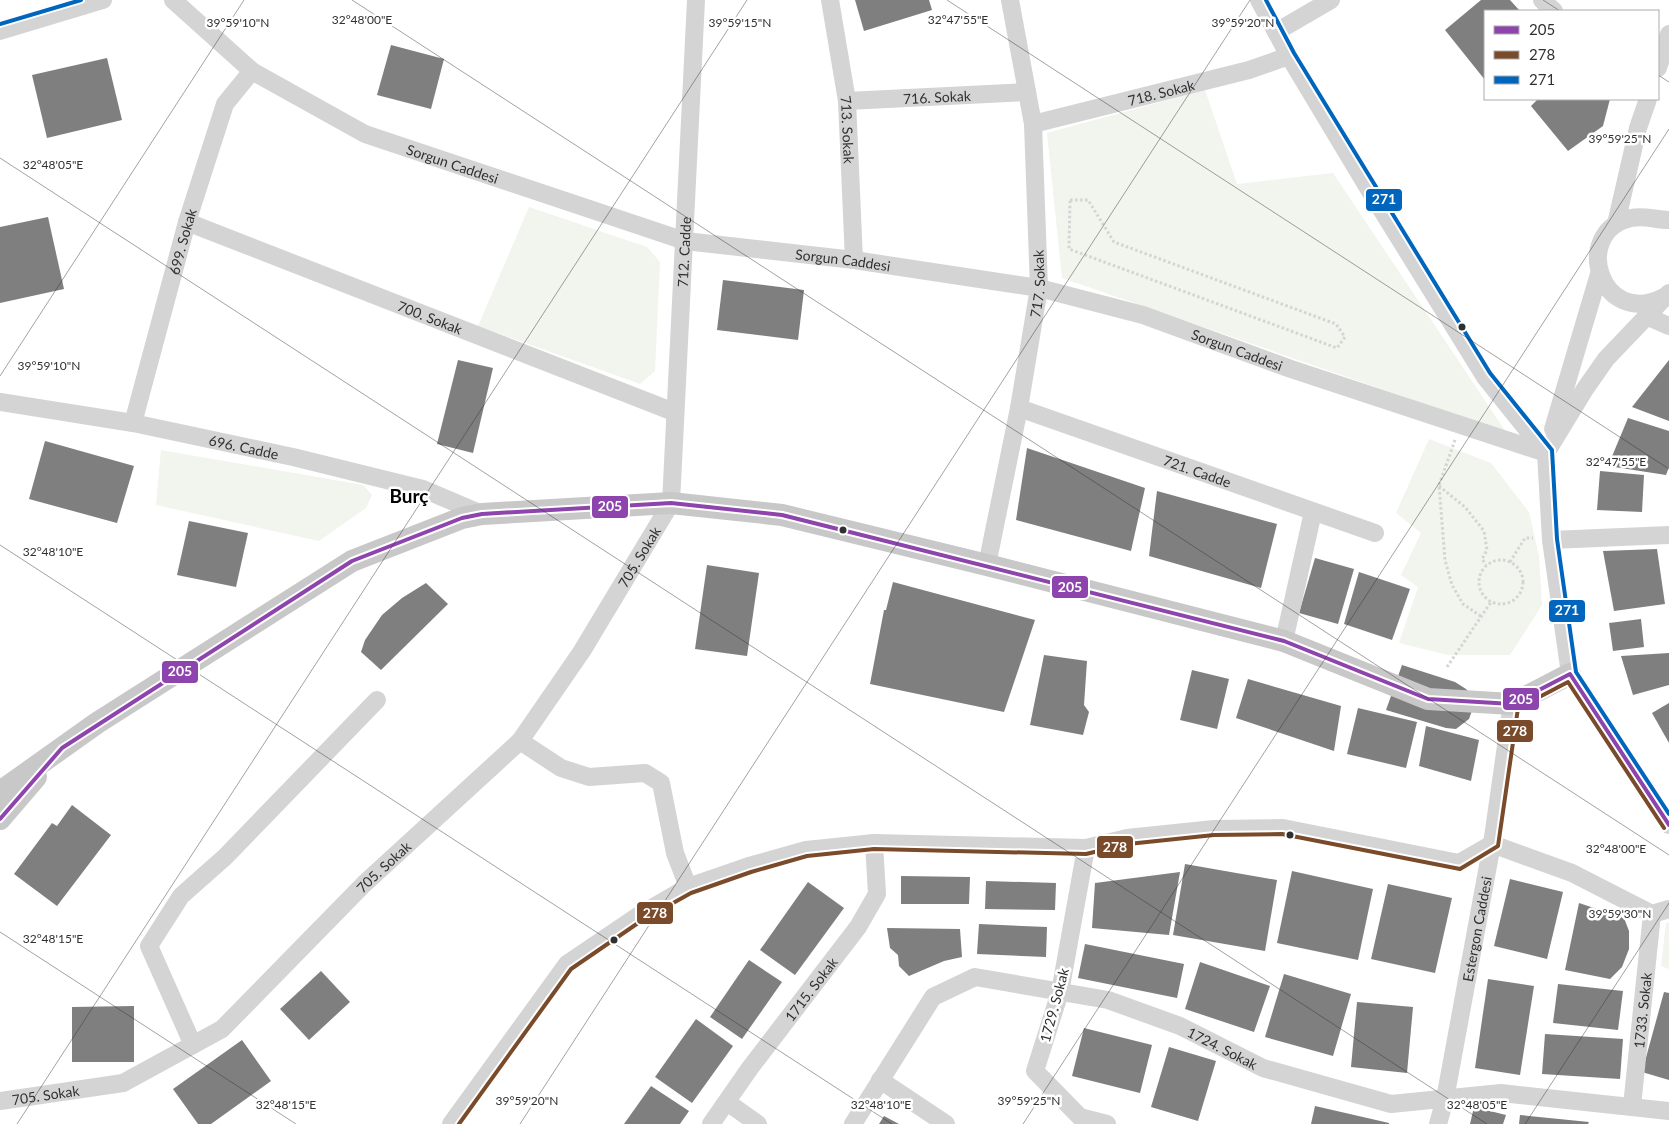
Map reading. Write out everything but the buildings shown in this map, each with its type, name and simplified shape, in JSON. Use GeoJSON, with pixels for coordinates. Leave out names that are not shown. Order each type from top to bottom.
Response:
{"type":"FeatureCollection","features":[{"type":"Feature","properties":{"kind":"main road"},"geometry":{"type":"LineString","coordinates":[[0,792],[62,748],[352,561],[462,518],[482,514],[671,503],[782,515],[1284,641],[1428,699],[1512,704],[1570,674]]}},
{"type":"Feature","properties":{"kind":"main road"},"geometry":{"type":"LineString","coordinates":[[0,819],[62,748]]}},
{"type":"Feature","properties":{"kind":"street"},"geometry":{"type":"LineString","coordinates":[[0,31],[102,0]]}},
{"type":"Feature","properties":{"kind":"street","name":"Sorgun Caddesi"},"geometry":{"type":"LineString","coordinates":[[173,0],[252,70],[365,134],[686,242],[854,260],[1039,288],[1143,315],[1291,370],[1546,453]]}},
{"type":"Feature","properties":{"kind":"street","name":"712. Cadde"},"geometry":{"type":"LineString","coordinates":[[671,503],[674,412],[686,242],[696,0]]}},
{"type":"Feature","properties":{"kind":"street","name":"713. Sokak"},"geometry":{"type":"LineString","coordinates":[[830,0],[846,101],[854,260]]}},
{"type":"Feature","properties":{"kind":"street","name":"717. Sokak"},"geometry":{"type":"LineString","coordinates":[[987,565],[1019,408],[1039,288],[1033,124],[1010,0]]}},
{"type":"Feature","properties":{"kind":"street"},"geometry":{"type":"LineString","coordinates":[[1259,0],[1289,56],[1485,377],[1546,453]]}},
{"type":"Feature","properties":{"kind":"street"},"geometry":{"type":"LineString","coordinates":[[1276,32],[1331,0]]}},
{"type":"Feature","properties":{"kind":"street"},"geometry":{"type":"LineString","coordinates":[[1542,0],[1553,10]]}},
{"type":"Feature","properties":{"kind":"street"},"geometry":{"type":"LineString","coordinates":[[1659,65],[1669,34]]}},
{"type":"Feature","properties":{"kind":"street","name":"718. Sokak"},"geometry":{"type":"LineString","coordinates":[[1033,124],[1249,70],[1289,56]]}},
{"type":"Feature","properties":{"kind":"street","name":"699. Sokak"},"geometry":{"type":"LineString","coordinates":[[133,423],[187,222],[226,104],[252,70]]}},
{"type":"Feature","properties":{"kind":"street","name":"716. Sokak"},"geometry":{"type":"LineString","coordinates":[[846,101],[1027,92]]}},
{"type":"Feature","properties":{"kind":"street"},"geometry":{"type":"LineString","coordinates":[[1616,224],[1638,128],[1648,100]]}},
{"type":"Feature","properties":{"kind":"street"},"geometry":{"type":"LineString","coordinates":[[1666,223],[1638,217],[1616,224],[1606,234],[1597,260],[1599,274],[1546,453],[1551,540],[1570,674],[1669,825]]}},
{"type":"Feature","properties":{"kind":"street","name":"700. Sokak"},"geometry":{"type":"LineString","coordinates":[[187,222],[674,412]]}},
{"type":"Feature","properties":{"kind":"street"},"geometry":{"type":"LineString","coordinates":[[1599,274],[1610,291],[1628,302],[1641,304],[1655,302],[1668,294]]}},
{"type":"Feature","properties":{"kind":"street"},"geometry":{"type":"LineString","coordinates":[[1546,453],[1585,389],[1606,359],[1668,294]]}},
{"type":"Feature","properties":{"kind":"street"},"geometry":{"type":"LineString","coordinates":[[1646,316],[1669,326]]}},
{"type":"Feature","properties":{"kind":"street","name":"696. Cadde"},"geometry":{"type":"LineString","coordinates":[[0,402],[133,423],[294,457],[423,489],[482,514]]}},
{"type":"Feature","properties":{"kind":"street","name":"721. Cadde"},"geometry":{"type":"LineString","coordinates":[[1019,408],[1375,533]]}},
{"type":"Feature","properties":{"kind":"street","name":"705. Sokak"},"geometry":{"type":"LineString","coordinates":[[0,1101],[123,1083],[222,1029],[364,884],[520,741],[582,651],[671,503]]}},
{"type":"Feature","properties":{"kind":"street"},"geometry":{"type":"LineString","coordinates":[[1284,641],[1314,512]]}},
{"type":"Feature","properties":{"kind":"street"},"geometry":{"type":"LineString","coordinates":[[1551,540],[1669,536]]}},
{"type":"Feature","properties":{"kind":"street"},"geometry":{"type":"LineString","coordinates":[[193,1045],[149,946],[181,896],[225,857],[378,700]]}},
{"type":"Feature","properties":{"kind":"street","name":"Estergon Caddesi"},"geometry":{"type":"LineString","coordinates":[[1438,1124],[1445,1099],[1492,844],[1512,704]]}},
{"type":"Feature","properties":{"kind":"street"},"geometry":{"type":"LineString","coordinates":[[520,741],[562,768],[589,777],[646,773],[661,783],[675,853],[688,887]]}},
{"type":"Feature","properties":{"kind":"street"},"geometry":{"type":"LineString","coordinates":[[451,1124],[566,964],[638,916],[688,887],[749,866],[806,850],[874,843],[1086,848],[1127,838],[1214,829],[1283,828],[1459,863],[1492,844],[1572,873],[1652,914],[1669,909]]}},
{"type":"Feature","properties":{"kind":"street","name":"1715. Sokak"},"geometry":{"type":"LineString","coordinates":[[711,1124],[858,927],[877,894],[874,843]]}},
{"type":"Feature","properties":{"kind":"street","name":"1729. Sokak"},"geometry":{"type":"LineString","coordinates":[[1086,848],[1060,992],[1035,1071],[1078,1120],[1107,1124]]}},
{"type":"Feature","properties":{"kind":"street","name":"1733. Sokak"},"geometry":{"type":"LineString","coordinates":[[1632,1106],[1652,914]]}},
{"type":"Feature","properties":{"kind":"street","name":"1724. Sokak"},"geometry":{"type":"LineString","coordinates":[[853,1124],[933,997],[974,977],[1117,1003],[1180,1026],[1263,1068],[1391,1104],[1501,1094],[1669,1111]]}},
{"type":"Feature","properties":{"kind":"street"},"geometry":{"type":"LineString","coordinates":[[880,1080],[946,1124]]}},
{"type":"Feature","properties":{"kind":"street"},"geometry":{"type":"LineString","coordinates":[[727,1102],[758,1124]]}},
{"type":"Feature","properties":{"kind":"path"},"geometry":{"type":"LineString","coordinates":[[1070,200],[1088,200],[1114,242],[1336,324],[1345,336],[1337,348],[1069,249],[1070,200]]}},
{"type":"Feature","properties":{"kind":"path"},"geometry":{"type":"LineString","coordinates":[[1461,425],[1438,485],[1445,560],[1452,585],[1462,604],[1482,617]]}},
{"type":"Feature","properties":{"kind":"path"},"geometry":{"type":"LineString","coordinates":[[1438,485],[1465,507],[1484,531],[1487,550],[1482,559],[1486,565]]}},
{"type":"Feature","properties":{"kind":"path"},"geometry":{"type":"LineString","coordinates":[[1510,562],[1526,538],[1551,540]]}},
{"type":"Feature","properties":{"kind":"path"},"geometry":{"type":"LineString","coordinates":[[1497,560],[1510,562],[1516,566],[1523,578],[1517,597],[1504,604],[1491,602],[1485,598],[1478,585],[1481,571],[1486,565],[1497,560]]}},
{"type":"Feature","properties":{"kind":"path"},"geometry":{"type":"LineString","coordinates":[[1447,667],[1491,602]]}},
{"type":"Feature","properties":{"kind":"shaded area"},"geometry":{"type":"Polygon","coordinates":[[[1205,90],[1237,184],[1333,173],[1506,432],[1062,278],[1047,133],[1205,90]]]}},
{"type":"Feature","properties":{"kind":"shaded area"},"geometry":{"type":"Polygon","coordinates":[[[529,207],[647,247],[660,262],[655,371],[640,384],[478,326],[529,207]]]}},
{"type":"Feature","properties":{"kind":"shaded area"},"geometry":{"type":"Polygon","coordinates":[[[1429,439],[1491,463],[1529,512],[1539,556],[1542,605],[1510,655],[1448,655],[1399,643],[1418,587],[1401,575],[1421,533],[1396,513],[1429,439]]]}},
{"type":"Feature","properties":{"kind":"shaded area"},"geometry":{"type":"Polygon","coordinates":[[[161,450],[363,485],[372,495],[366,508],[319,541],[156,505],[161,450]]]}},
{"type":"Feature","properties":{"kind":"shaded area"},"geometry":{"type":"Polygon","coordinates":[[[1666,923],[1669,923],[1669,969],[1661,966],[1666,923]]]}},
{"type":"Feature","properties":{"kind":"transit line","name":"271"},"geometry":{"type":"LineString","coordinates":[[0,24],[81,0]]}},
{"type":"Feature","properties":{"kind":"transit line","name":"271"},"geometry":{"type":"LineString","coordinates":[[1266,0],[1294,53],[1490,373],[1552,450],[1557,539],[1576,672],[1669,814]]}},
{"type":"Feature","properties":{"kind":"transit line","name":"205"},"geometry":{"type":"LineString","coordinates":[[0,819],[62,748],[352,561],[462,518],[482,514],[671,503],[782,515],[1284,641],[1428,699],[1512,704],[1570,674],[1669,825]]}},
{"type":"Feature","properties":{"kind":"transit line","name":"278"},"geometry":{"type":"LineString","coordinates":[[459,1124],[571,969],[641,921],[691,893],[751,872],[807,856],[874,849],[1086,854],[1128,844],[1214,835],[1282,834],[1460,869],[1498,846],[1518,708],[1568,682],[1664,828]]}},
{"type":"Feature","properties":{"kind":"district","name":"Burç"},"geometry":{"type":"Point","coordinates":[409,495]}}]}
